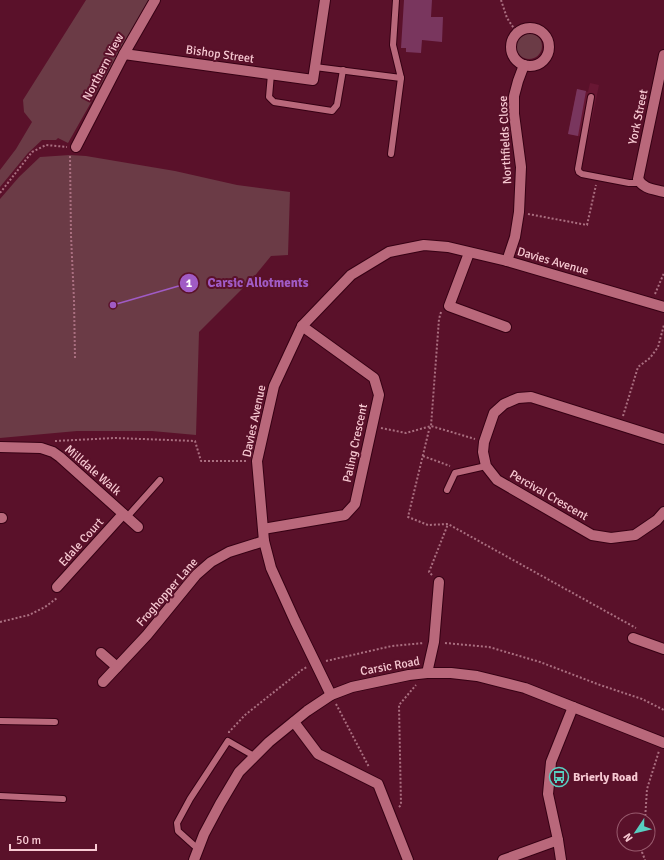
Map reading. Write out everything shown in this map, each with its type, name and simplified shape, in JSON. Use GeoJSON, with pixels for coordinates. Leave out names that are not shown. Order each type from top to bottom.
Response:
{"type":"FeatureCollection","features":[{"type":"Feature","properties":{"kind":"street","name":"Northern View"},"geometry":{"type":"LineString","coordinates":[[76,147],[124,54],[155,0]]}},
{"type":"Feature","properties":{"kind":"street"},"geometry":{"type":"LineString","coordinates":[[315,67],[325,0]]}},
{"type":"Feature","properties":{"kind":"street"},"geometry":{"type":"LineString","coordinates":[[529,28],[541,32],[546,37],[548,50],[546,56],[537,65],[524,65],[515,59],[512,54],[511,43],[517,33],[529,28]]}},
{"type":"Feature","properties":{"kind":"street","name":"Bishop Street"},"geometry":{"type":"LineString","coordinates":[[124,54],[313,80],[315,67]]}},
{"type":"Feature","properties":{"kind":"street","name":"York Street"},"geometry":{"type":"LineString","coordinates":[[640,183],[638,179],[664,55]]}},
{"type":"Feature","properties":{"kind":"street","name":"Northfields Close"},"geometry":{"type":"LineString","coordinates":[[508,261],[515,237],[519,212],[521,167],[514,114],[514,96],[524,65]]}},
{"type":"Feature","properties":{"kind":"street"},"geometry":{"type":"LineString","coordinates":[[640,183],[644,187],[664,192]]}},
{"type":"Feature","properties":{"kind":"street","name":"Davies Avenue"},"geometry":{"type":"LineString","coordinates":[[331,695],[271,568],[264,541],[263,529],[258,460],[274,386],[302,326],[351,275],[389,252],[424,245],[448,247],[508,261],[664,307]]}},
{"type":"Feature","properties":{"kind":"street"},"geometry":{"type":"LineString","coordinates":[[469,252],[449,306],[506,327]]}},
{"type":"Feature","properties":{"kind":"street","name":"Paling Crescent"},"geometry":{"type":"LineString","coordinates":[[263,529],[345,515],[355,504],[379,395],[374,378],[302,326]]}},
{"type":"Feature","properties":{"kind":"street"},"geometry":{"type":"LineString","coordinates":[[486,466],[483,452],[484,442],[494,414],[504,404],[518,398],[531,397],[664,439]]}},
{"type":"Feature","properties":{"kind":"street","name":"Milldale Walk"},"geometry":{"type":"LineString","coordinates":[[0,448],[41,448],[53,452],[138,527]]}},
{"type":"Feature","properties":{"kind":"street","name":"Percival Crescent"},"geometry":{"type":"LineString","coordinates":[[486,466],[497,480],[592,534],[611,538],[635,535],[657,520],[664,512]]}},
{"type":"Feature","properties":{"kind":"street","name":"Edale Court"},"geometry":{"type":"LineString","coordinates":[[57,587],[125,515]]}},
{"type":"Feature","properties":{"kind":"street","name":"Froghopper Lane"},"geometry":{"type":"LineString","coordinates":[[103,682],[147,635],[196,575],[211,562],[229,552],[264,541]]}},
{"type":"Feature","properties":{"kind":"street"},"geometry":{"type":"LineString","coordinates":[[427,673],[434,642],[439,582]]}},
{"type":"Feature","properties":{"kind":"street"},"geometry":{"type":"LineString","coordinates":[[633,638],[664,649]]}},
{"type":"Feature","properties":{"kind":"street"},"geometry":{"type":"LineString","coordinates":[[101,653],[117,668]]}},
{"type":"Feature","properties":{"kind":"street","name":"Carsic Road"},"geometry":{"type":"LineString","coordinates":[[194,860],[204,834],[239,772],[269,742],[307,711],[331,695],[352,687],[409,675],[427,673],[451,673],[477,676],[525,688],[663,742]]}},
{"type":"Feature","properties":{"kind":"street"},"geometry":{"type":"LineString","coordinates":[[561,860],[548,794],[550,762],[573,707]]}},
{"type":"Feature","properties":{"kind":"street"},"geometry":{"type":"LineString","coordinates":[[294,722],[318,754],[378,784],[408,860]]}},
{"type":"Feature","properties":{"kind":"street"},"geometry":{"type":"LineString","coordinates":[[503,860],[558,840]]}},
{"type":"Feature","properties":{"kind":"lane"},"geometry":{"type":"LineString","coordinates":[[391,154],[401,78],[393,45],[396,0]]}},
{"type":"Feature","properties":{"kind":"lane"},"geometry":{"type":"LineString","coordinates":[[315,67],[401,78]]}},
{"type":"Feature","properties":{"kind":"lane"},"geometry":{"type":"LineString","coordinates":[[271,74],[269,97],[274,102],[332,111],[338,105],[343,70]]}},
{"type":"Feature","properties":{"kind":"lane"},"geometry":{"type":"LineString","coordinates":[[591,97],[578,169],[579,172],[598,178],[629,183],[640,183]]}},
{"type":"Feature","properties":{"kind":"lane"},"geometry":{"type":"LineString","coordinates":[[447,490],[455,473],[486,466]]}},
{"type":"Feature","properties":{"kind":"lane"},"geometry":{"type":"LineString","coordinates":[[125,515],[160,480]]}},
{"type":"Feature","properties":{"kind":"lane"},"geometry":{"type":"LineString","coordinates":[[0,721],[55,722]]}},
{"type":"Feature","properties":{"kind":"lane"},"geometry":{"type":"LineString","coordinates":[[198,849],[178,831],[177,823],[190,799],[228,741],[254,756]]}},
{"type":"Feature","properties":{"kind":"lane"},"geometry":{"type":"LineString","coordinates":[[0,796],[63,799]]}},
{"type":"Feature","properties":{"kind":"path"},"geometry":{"type":"LineString","coordinates":[[501,0],[508,18],[517,33]]}},
{"type":"Feature","properties":{"kind":"path"},"geometry":{"type":"LineString","coordinates":[[0,193],[32,152],[46,145],[76,147]]}},
{"type":"Feature","properties":{"kind":"path"},"geometry":{"type":"LineString","coordinates":[[75,358],[70,155],[76,147]]}},
{"type":"Feature","properties":{"kind":"path"},"geometry":{"type":"LineString","coordinates":[[519,212],[588,225],[598,178]]}},
{"type":"Feature","properties":{"kind":"path"},"geometry":{"type":"LineString","coordinates":[[651,303],[664,273]]}},
{"type":"Feature","properties":{"kind":"path"},"geometry":{"type":"LineString","coordinates":[[449,306],[444,305],[439,319],[431,426],[408,518],[428,525],[448,524],[636,628],[633,638]]}},
{"type":"Feature","properties":{"kind":"path"},"geometry":{"type":"LineString","coordinates":[[620,426],[638,367],[650,358],[658,347],[664,325]]}},
{"type":"Feature","properties":{"kind":"path"},"geometry":{"type":"LineString","coordinates":[[372,426],[406,433],[431,426],[484,442]]}},
{"type":"Feature","properties":{"kind":"path"},"geometry":{"type":"LineString","coordinates":[[45,449],[52,441],[115,438],[195,441],[201,461],[258,460]]}},
{"type":"Feature","properties":{"kind":"path"},"geometry":{"type":"LineString","coordinates":[[423,456],[464,471]]}},
{"type":"Feature","properties":{"kind":"path"},"geometry":{"type":"LineString","coordinates":[[439,582],[429,572],[448,524]]}},
{"type":"Feature","properties":{"kind":"path"},"geometry":{"type":"LineString","coordinates":[[0,622],[29,615],[45,607],[58,597],[57,587]]}},
{"type":"Feature","properties":{"kind":"path"},"geometry":{"type":"LineString","coordinates":[[392,818],[401,805],[399,705],[427,673]]}},
{"type":"Feature","properties":{"kind":"path"},"geometry":{"type":"LineString","coordinates":[[331,695],[378,784]]}},
{"type":"Feature","properties":{"kind":"path"},"geometry":{"type":"LineString","coordinates":[[646,812],[647,789],[663,742]]}},
{"type":"Feature","properties":{"kind":"shaded area"},"geometry":{"type":"Polygon","coordinates":[[[86,0],[149,0],[68,143],[58,138],[56,140],[42,140],[28,153],[0,187],[0,170],[16,149],[32,122],[24,112],[23,100],[86,0]]]}},
{"type":"Feature","properties":{"kind":"shaded area"},"geometry":{"type":"Polygon","coordinates":[[[529,33],[538,37],[542,46],[538,55],[529,59],[520,55],[516,46],[520,37],[529,33]]]}},
{"type":"Feature","properties":{"kind":"shaded area"},"geometry":{"type":"Polygon","coordinates":[[[590,83],[599,85],[588,138],[568,134],[577,89],[588,92],[590,83]]]}},
{"type":"Feature","properties":{"kind":"shaded area"},"geometry":{"type":"Polygon","coordinates":[[[70,155],[86,156],[175,171],[237,185],[290,192],[288,255],[271,256],[253,278],[199,332],[196,435],[152,431],[77,431],[0,438],[0,199],[19,177],[40,157],[70,155]]]}},
{"type":"Feature","properties":{"kind":"building"},"geometry":{"type":"Polygon","coordinates":[[[404,0],[432,0],[431,17],[443,17],[442,42],[422,40],[421,53],[406,52],[406,48],[401,48],[404,0]]]}},
{"type":"Feature","properties":{"kind":"building"},"geometry":{"type":"Polygon","coordinates":[[[577,89],[586,91],[578,136],[568,134],[577,89]]]}},
{"type":"Feature","properties":{"kind":"place","name":"Carsic Allotments"},"geometry":{"type":"Point","coordinates":[113,305]}},
{"type":"Feature","properties":{"kind":"place","name":"Brierly Road"},"geometry":{"type":"Point","coordinates":[559,777]}}]}
